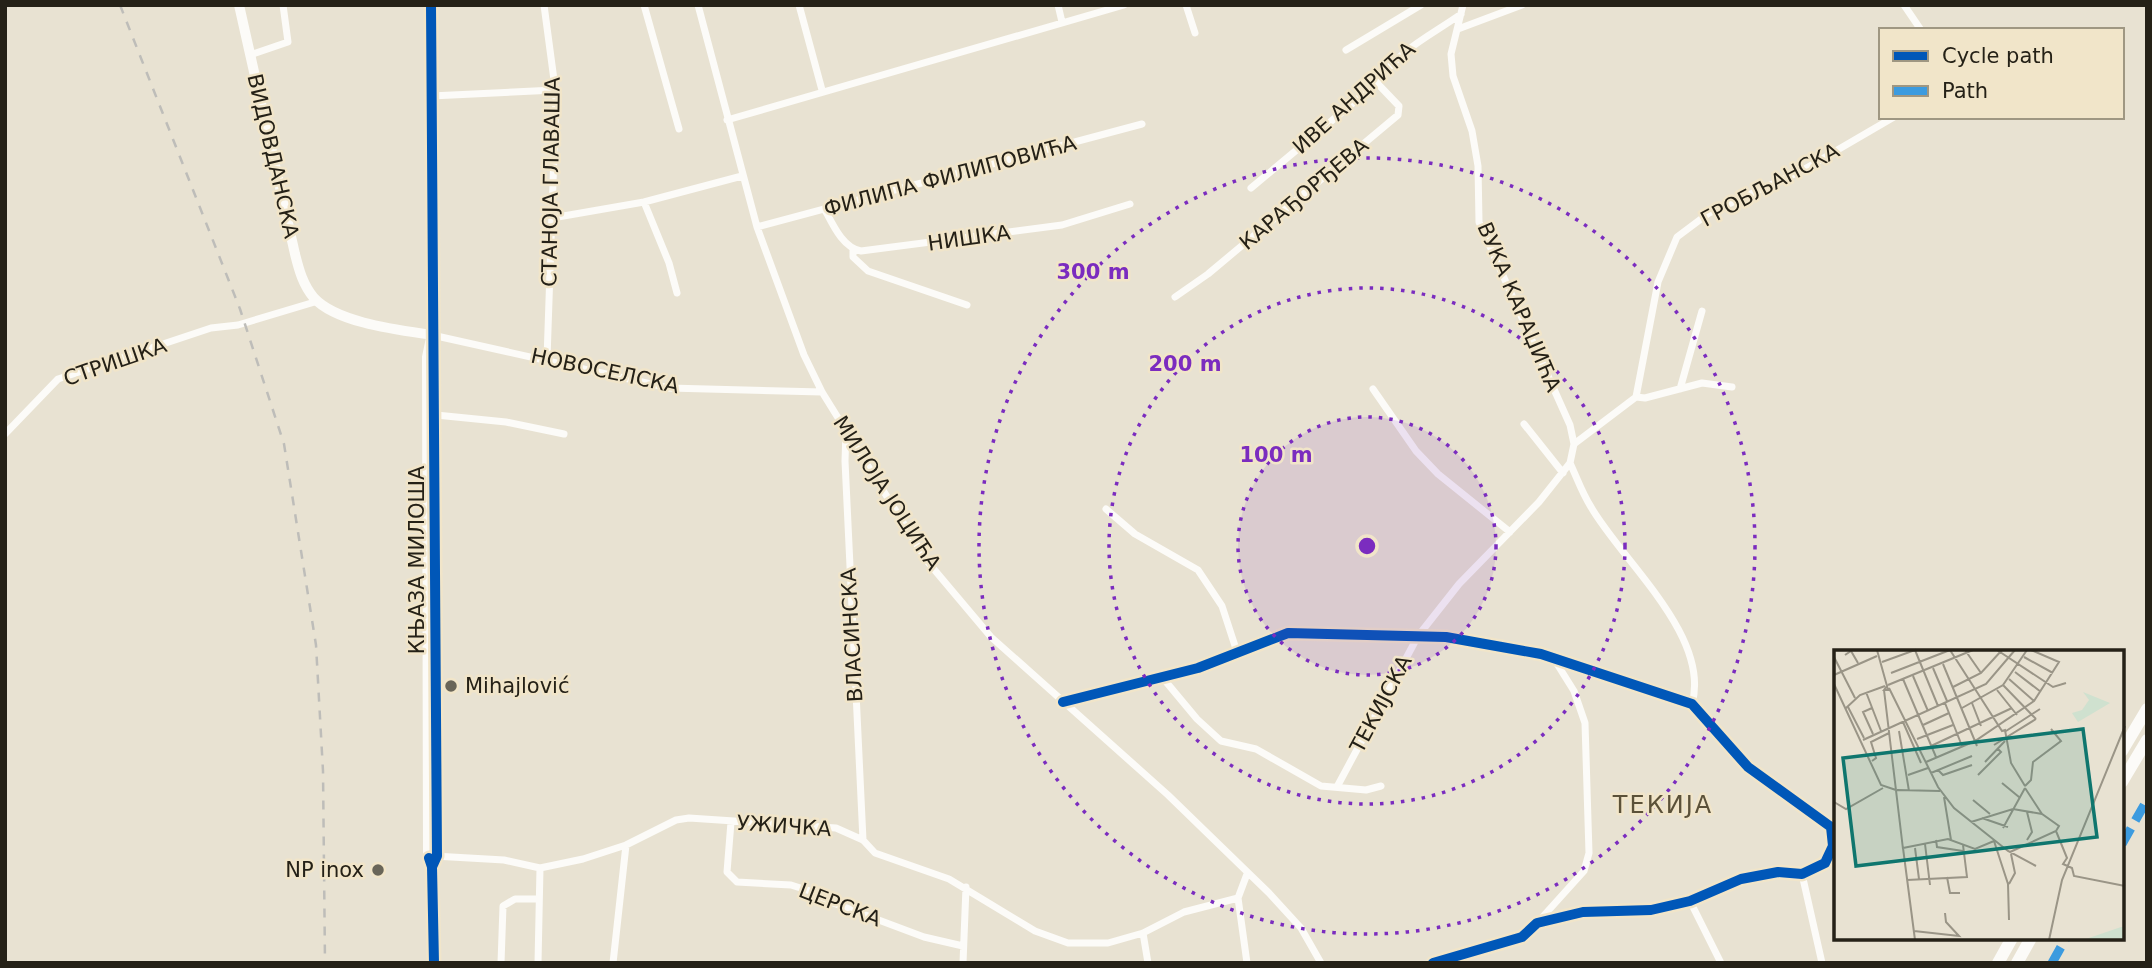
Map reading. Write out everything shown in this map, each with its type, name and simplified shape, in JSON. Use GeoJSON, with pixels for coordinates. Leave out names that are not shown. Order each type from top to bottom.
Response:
{"type":"FeatureCollection","features":[{"type":"Feature","properties":{"kind":"highway"},"geometry":{"type":"LineString","coordinates":[[2124,748],[2147,709]]}},
{"type":"Feature","properties":{"kind":"highway"},"geometry":{"type":"LineString","coordinates":[[2124,779],[2147,740]]}},
{"type":"Feature","properties":{"kind":"highway"},"geometry":{"type":"LineString","coordinates":[[1998,963],[2011,940]]}},
{"type":"Feature","properties":{"kind":"highway"},"geometry":{"type":"LineString","coordinates":[[2017,963],[2030,940]]}},
{"type":"Feature","properties":{"kind":"main road","name":"ВИДОВДАНСКА"},"geometry":{"type":"LineString","coordinates":[[239,5],[297,261],[307,289],[318,301]]}},
{"type":"Feature","properties":{"kind":"main road","name":"КЊАЗА МИЛОША"},"geometry":{"type":"LineString","coordinates":[[431,5],[432,335],[436,415],[432,785]]}},
{"type":"Feature","properties":{"kind":"main road"},"geometry":{"type":"LineString","coordinates":[[318,301],[355,319],[432,335]]}},
{"type":"Feature","properties":{"kind":"main road","name":"КЊАЗА МИЛОША"},"geometry":{"type":"LineString","coordinates":[[432,335],[427,357],[432,785]]}},
{"type":"Feature","properties":{"kind":"main road"},"geometry":{"type":"LineString","coordinates":[[432,785],[435,963]]}},
{"type":"Feature","properties":{"kind":"street"},"geometry":{"type":"LineString","coordinates":[[250,55],[288,42],[283,5]]}},
{"type":"Feature","properties":{"kind":"street","name":"СТАНОЈА ГЛАВАША"},"geometry":{"type":"LineString","coordinates":[[544,5],[555,90],[547,359]]}},
{"type":"Feature","properties":{"kind":"street"},"geometry":{"type":"LineString","coordinates":[[644,5],[679,129]]}},
{"type":"Feature","properties":{"kind":"street","name":"МИЛОЈА ЈОЦИЋА"},"geometry":{"type":"LineString","coordinates":[[698,5],[757,227],[804,355],[822,392],[927,561],[991,637],[1168,794],[1301,928],[1321,963]]}},
{"type":"Feature","properties":{"kind":"street"},"geometry":{"type":"LineString","coordinates":[[799,5],[822,90]]}},
{"type":"Feature","properties":{"kind":"street"},"geometry":{"type":"LineString","coordinates":[[1058,5],[1062,22]]}},
{"type":"Feature","properties":{"kind":"street"},"geometry":{"type":"LineString","coordinates":[[727,120],[822,90],[1124,5]]}},
{"type":"Feature","properties":{"kind":"street"},"geometry":{"type":"LineString","coordinates":[[1186,5],[1195,33]]}},
{"type":"Feature","properties":{"kind":"street"},"geometry":{"type":"LineString","coordinates":[[1346,50],[1421,5]]}},
{"type":"Feature","properties":{"kind":"street","name":"ВУКА КАРАЏИЋА"},"geometry":{"type":"LineString","coordinates":[[1463,5],[1451,54],[1453,76],[1472,131],[1478,166],[1479,222],[1570,425],[1574,444]]}},
{"type":"Feature","properties":{"kind":"street"},"geometry":{"type":"LineString","coordinates":[[1458,29],[1522,5]]}},
{"type":"Feature","properties":{"kind":"street"},"geometry":{"type":"LineString","coordinates":[[1904,5],[1920,28]]}},
{"type":"Feature","properties":{"kind":"street","name":"ИВЕ АНДРИЋА"},"geometry":{"type":"LineString","coordinates":[[1251,188],[1377,83],[1386,69],[1413,43],[1461,14]]}},
{"type":"Feature","properties":{"kind":"street","name":"КАРАЂОРЂЕВА"},"geometry":{"type":"LineString","coordinates":[[1175,297],[1208,274],[1398,115],[1399,106],[1377,83]]}},
{"type":"Feature","properties":{"kind":"street"},"geometry":{"type":"LineString","coordinates":[[431,96],[555,90]]}},
{"type":"Feature","properties":{"kind":"street","name":"ГРОБЉАНСКА"},"geometry":{"type":"LineString","coordinates":[[1636,397],[1658,282],[1667,254],[1677,237],[1709,213],[1803,170],[1891,119]]}},
{"type":"Feature","properties":{"kind":"street","name":"ФИЛИПА ФИЛИПОВИЋА"},"geometry":{"type":"LineString","coordinates":[[757,227],[1143,124]]}},
{"type":"Feature","properties":{"kind":"street"},"geometry":{"type":"LineString","coordinates":[[552,218],[644,202],[742,176]]}},
{"type":"Feature","properties":{"kind":"street"},"geometry":{"type":"LineString","coordinates":[[644,202],[677,293]]}},
{"type":"Feature","properties":{"kind":"street","name":"НИШКА"},"geometry":{"type":"LineString","coordinates":[[853,250],[960,240],[1062,225],[1130,204]]}},
{"type":"Feature","properties":{"kind":"street"},"geometry":{"type":"LineString","coordinates":[[825,211],[839,235],[853,250],[853,257],[868,271],[967,305]]}},
{"type":"Feature","properties":{"kind":"street","name":"СТРИШКА"},"geometry":{"type":"LineString","coordinates":[[5,434],[58,379],[211,328],[245,323],[318,301]]}},
{"type":"Feature","properties":{"kind":"street"},"geometry":{"type":"LineString","coordinates":[[1680,389],[1702,311]]}},
{"type":"Feature","properties":{"kind":"street","name":"НОВОСЕЛСКА"},"geometry":{"type":"LineString","coordinates":[[432,335],[669,388],[822,392]]}},
{"type":"Feature","properties":{"kind":"street"},"geometry":{"type":"LineString","coordinates":[[1692,704],[1696,677],[1668,612],[1591,508],[1570,463],[1574,444],[1636,397],[1702,383],[1732,387]]}},
{"type":"Feature","properties":{"kind":"street"},"geometry":{"type":"LineString","coordinates":[[1373,389],[1416,451],[1438,474],[1510,532]]}},
{"type":"Feature","properties":{"kind":"street"},"geometry":{"type":"LineString","coordinates":[[436,415],[506,422],[564,435]]}},
{"type":"Feature","properties":{"kind":"street"},"geometry":{"type":"LineString","coordinates":[[1524,424],[1563,473]]}},
{"type":"Feature","properties":{"kind":"street","name":"ВЛАСИНСКА"},"geometry":{"type":"LineString","coordinates":[[846,429],[845,461],[863,840]]}},
{"type":"Feature","properties":{"kind":"street","name":"ТЕКИЈСКА"},"geometry":{"type":"LineString","coordinates":[[1338,785],[1418,636],[1459,584],[1510,532],[1570,463]]}},
{"type":"Feature","properties":{"kind":"street"},"geometry":{"type":"LineString","coordinates":[[1106,509],[1135,534],[1198,570],[1222,606],[1237,652]]}},
{"type":"Feature","properties":{"kind":"street"},"geometry":{"type":"LineString","coordinates":[[1063,702],[1112,687],[1198,668],[1288,633],[1446,636],[1553,659],[1692,704],[1748,767],[1831,827],[1833,846],[1825,863],[1802,874],[1778,872],[1741,879],[1690,901],[1651,910],[1583,912],[1537,923]]}},
{"type":"Feature","properties":{"kind":"street"},"geometry":{"type":"LineString","coordinates":[[1433,963],[1522,937],[1584,871],[1589,853],[1584,723],[1574,691],[1553,659]]}},
{"type":"Feature","properties":{"kind":"street"},"geometry":{"type":"LineString","coordinates":[[1162,677],[1197,719],[1221,741],[1256,749],[1321,786],[1338,785],[1366,789],[1381,786]]}},
{"type":"Feature","properties":{"kind":"street","name":"УЖИЧКА"},"geometry":{"type":"LineString","coordinates":[[433,856],[504,860],[540,868],[583,859],[626,845],[676,820],[689,818],[836,828],[863,840],[875,853],[965,887],[1035,931],[1068,943],[1108,943],[1143,933],[1184,912],[1238,898]]}},
{"type":"Feature","properties":{"kind":"street","name":"ЦЕРСКА"},"geometry":{"type":"LineString","coordinates":[[731,822],[727,872],[737,882],[791,886],[924,937],[963,946]]}},
{"type":"Feature","properties":{"kind":"street"},"geometry":{"type":"LineString","coordinates":[[613,963],[626,845]]}},
{"type":"Feature","properties":{"kind":"street"},"geometry":{"type":"LineString","coordinates":[[538,963],[540,868]]}},
{"type":"Feature","properties":{"kind":"street"},"geometry":{"type":"LineString","coordinates":[[1247,874],[1238,898],[1247,963]]}},
{"type":"Feature","properties":{"kind":"street"},"geometry":{"type":"LineString","coordinates":[[1802,874],[1822,963]]}},
{"type":"Feature","properties":{"kind":"street"},"geometry":{"type":"LineString","coordinates":[[963,963],[965,887]]}},
{"type":"Feature","properties":{"kind":"street"},"geometry":{"type":"LineString","coordinates":[[501,963],[503,906],[515,899],[538,899]]}},
{"type":"Feature","properties":{"kind":"street"},"geometry":{"type":"LineString","coordinates":[[1690,901],[1721,963]]}},
{"type":"Feature","properties":{"kind":"street"},"geometry":{"type":"LineString","coordinates":[[1143,933],[1149,963]]}},
{"type":"Feature","properties":{"kind":"railway"},"geometry":{"type":"LineString","coordinates":[[120,5],[240,309],[284,444],[316,645],[323,771],[325,963]]}},
{"type":"Feature","properties":{"kind":"marked path"},"geometry":{"type":"LineString","coordinates":[[2124,840],[2147,800]]}},
{"type":"Feature","properties":{"kind":"marked path"},"geometry":{"type":"LineString","coordinates":[[2052,963],[2065,940]]}},
{"type":"Feature","properties":{"kind":"cycle path"},"geometry":{"type":"LineString","coordinates":[[431,5],[437,856],[432,867]]}},
{"type":"Feature","properties":{"kind":"cycle path"},"geometry":{"type":"LineString","coordinates":[[1063,702],[1198,668],[1288,633],[1446,637],[1541,654],[1692,704],[1748,767],[1831,827],[1833,846],[1825,863],[1802,874],[1778,872],[1741,879],[1690,901],[1651,910],[1583,912],[1537,923],[1522,937],[1433,963]]}},
{"type":"Feature","properties":{"kind":"cycle path"},"geometry":{"type":"LineString","coordinates":[[429,858],[432,867],[434,963]]}},
{"type":"Feature","properties":{"kind":"place","name":"Mihajlović"},"geometry":{"type":"Point","coordinates":[451,686]}},
{"type":"Feature","properties":{"kind":"place","name":"NP inox"},"geometry":{"type":"Point","coordinates":[378,870]}},
{"type":"Feature","properties":{"kind":"district","name":"ТЕКИЈА"},"geometry":{"type":"Point","coordinates":[1663,805]}}]}
